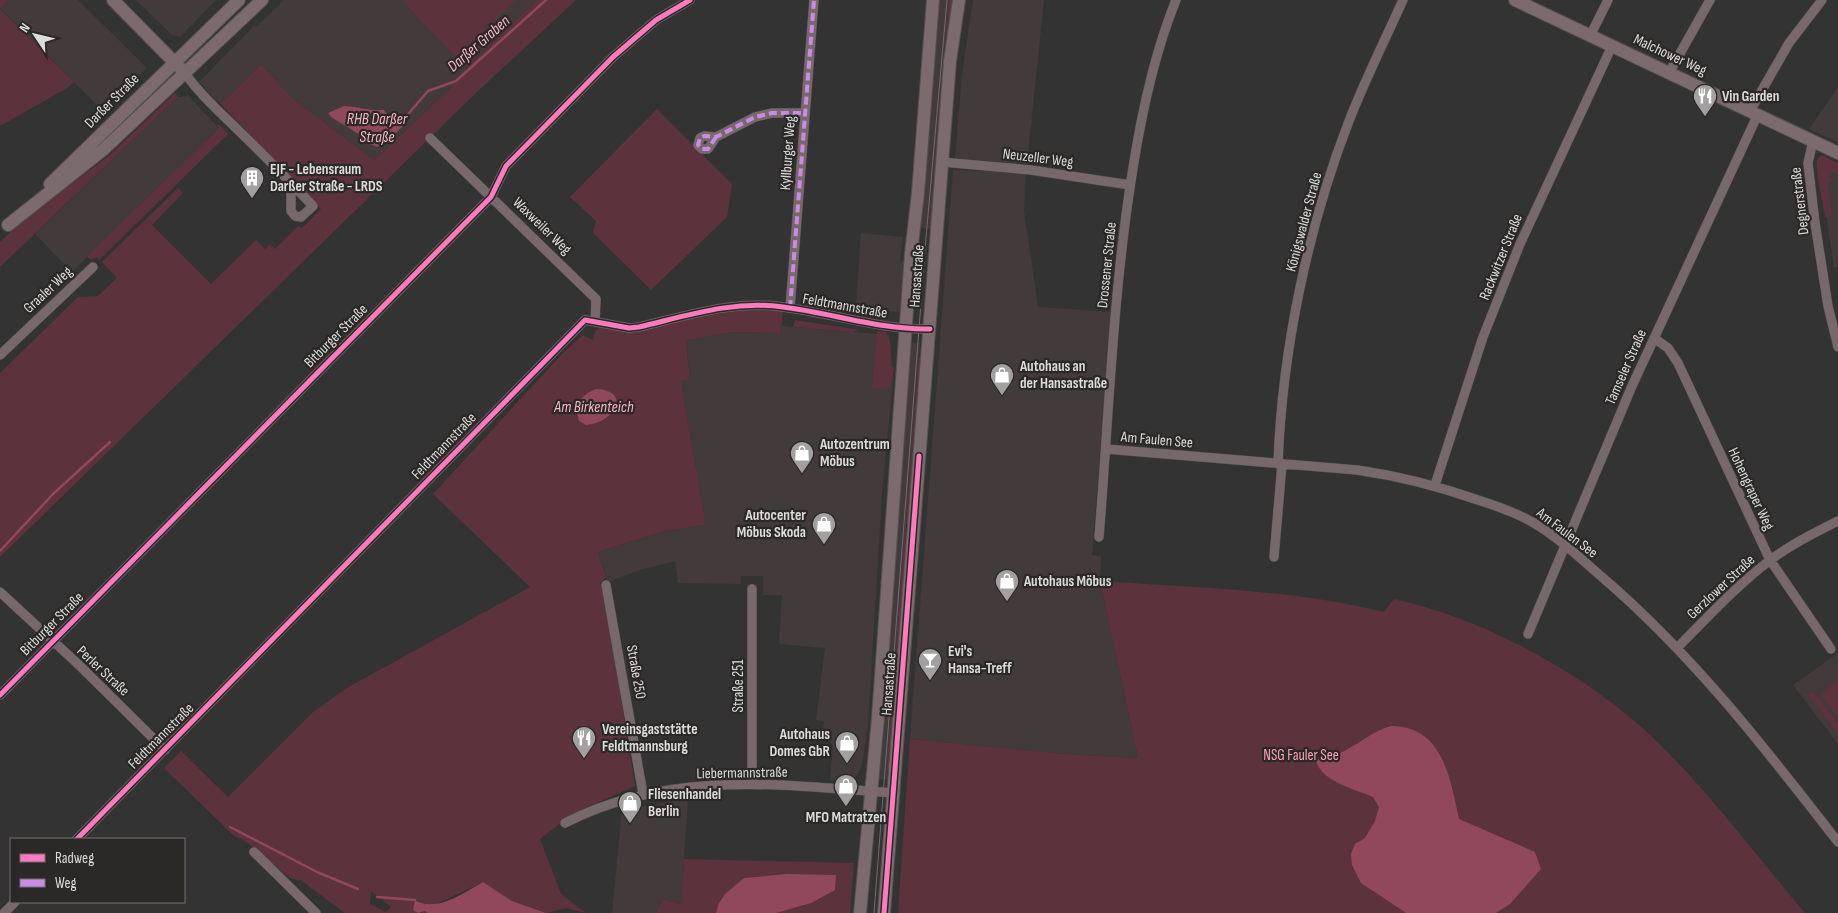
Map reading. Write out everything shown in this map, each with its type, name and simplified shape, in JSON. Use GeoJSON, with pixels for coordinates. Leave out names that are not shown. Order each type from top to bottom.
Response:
{"type":"FeatureCollection","features":[{"type":"Feature","properties":{"kind":"main road"},"geometry":{"type":"LineString","coordinates":[[113,0],[185,73]]}},
{"type":"Feature","properties":{"kind":"main road","name":"Darßer Straße"},"geometry":{"type":"LineString","coordinates":[[4,229],[239,0]]}},
{"type":"Feature","properties":{"kind":"main road","name":"Darßer Straße"},"geometry":{"type":"LineString","coordinates":[[4,229],[98,154],[262,0]]}},
{"type":"Feature","properties":{"kind":"main road","name":"Hansastraße"},"geometry":{"type":"LineString","coordinates":[[860,913],[878,718],[906,330],[933,0]]}},
{"type":"Feature","properties":{"kind":"main road","name":"Hansastraße"},"geometry":{"type":"LineString","coordinates":[[884,913],[895,793],[950,61],[959,0]]}},
{"type":"Feature","properties":{"kind":"main road","name":"Malchower Weg"},"geometry":{"type":"LineString","coordinates":[[1515,0],[1838,153]]}},
{"type":"Feature","properties":{"kind":"street","name":"Bitburger Straße"},"geometry":{"type":"LineString","coordinates":[[0,695],[491,197],[506,166],[613,58],[656,20],[690,0]]}},
{"type":"Feature","properties":{"kind":"street","name":"Kyllburger Weg"},"geometry":{"type":"LineString","coordinates":[[790,308],[814,0]]}},
{"type":"Feature","properties":{"kind":"street","name":"Drossener Straße"},"geometry":{"type":"LineString","coordinates":[[1099,537],[1122,249],[1130,185],[1154,65],[1176,0]]}},
{"type":"Feature","properties":{"kind":"street","name":"Königswalder Straße"},"geometry":{"type":"LineString","coordinates":[[1274,557],[1281,415],[1294,317],[1316,224],[1348,123],[1403,0]]}},
{"type":"Feature","properties":{"kind":"street"},"geometry":{"type":"LineString","coordinates":[[1590,36],[1608,0]]}},
{"type":"Feature","properties":{"kind":"street"},"geometry":{"type":"LineString","coordinates":[[1668,73],[1710,0]]}},
{"type":"Feature","properties":{"kind":"street","name":"Tamseler Straße"},"geometry":{"type":"LineString","coordinates":[[1528,634],[1632,386],[1754,113],[1789,43],[1822,0]]}},
{"type":"Feature","properties":{"kind":"street","name":"Rackwitzer Straße"},"geometry":{"type":"LineString","coordinates":[[1436,485],[1480,346],[1520,244],[1612,46]]}},
{"type":"Feature","properties":{"kind":"street"},"geometry":{"type":"LineString","coordinates":[[185,73],[198,90],[291,183]]}},
{"type":"Feature","properties":{"kind":"street"},"geometry":{"type":"LineString","coordinates":[[716,137],[755,117],[780,112],[805,113]]}},
{"type":"Feature","properties":{"kind":"street","name":"Waxweiler Weg"},"geometry":{"type":"LineString","coordinates":[[430,138],[596,299],[595,322]]}},
{"type":"Feature","properties":{"kind":"street","name":"Degnerstraße"},"geometry":{"type":"LineString","coordinates":[[1813,141],[1808,163],[1814,216],[1828,306],[1838,347]]}},
{"type":"Feature","properties":{"kind":"street","name":"Neuzeller Weg"},"geometry":{"type":"LineString","coordinates":[[942,162],[1031,170],[1130,185]]}},
{"type":"Feature","properties":{"kind":"street","name":"Graaler Weg"},"geometry":{"type":"LineString","coordinates":[[0,355],[93,267]]}},
{"type":"Feature","properties":{"kind":"street","name":"Feldtmannstraße"},"geometry":{"type":"LineString","coordinates":[[77,838],[584,320],[630,328],[726,308],[753,306],[790,308],[906,330],[930,329]]}},
{"type":"Feature","properties":{"kind":"street","name":"Hohengraper Weg"},"geometry":{"type":"LineString","coordinates":[[1654,338],[1668,348],[1678,364],[1770,560],[1831,649]]}},
{"type":"Feature","properties":{"kind":"street","name":"Am Faulen See"},"geometry":{"type":"LineString","coordinates":[[1106,449],[1375,472],[1436,485],[1518,515],[1566,547],[1618,591],[1677,648],[1729,704],[1838,842]]}},
{"type":"Feature","properties":{"kind":"street","name":"Gerzlower Straße"},"geometry":{"type":"LineString","coordinates":[[1677,648],[1743,582],[1770,560],[1838,521]]}},
{"type":"Feature","properties":{"kind":"street","name":"Straße 250"},"geometry":{"type":"LineString","coordinates":[[606,585],[643,794]]}},
{"type":"Feature","properties":{"kind":"street","name":"Straße 251"},"geometry":{"type":"LineString","coordinates":[[752,589],[752,783]]}},
{"type":"Feature","properties":{"kind":"street","name":"Perler Straße"},"geometry":{"type":"LineString","coordinates":[[0,592],[79,665],[164,750]]}},
{"type":"Feature","properties":{"kind":"street","name":"Liebermannstraße"},"geometry":{"type":"LineString","coordinates":[[565,823],[643,794],[713,784],[752,783],[895,793]]}},
{"type":"Feature","properties":{"kind":"street"},"geometry":{"type":"LineString","coordinates":[[254,852],[316,913]]}},
{"type":"Feature","properties":{"kind":"street"},"geometry":{"type":"LineString","coordinates":[[4,913],[14,903]]}},
{"type":"Feature","properties":{"kind":"shaded area"},"geometry":{"type":"Polygon","coordinates":[[[8,0],[78,0],[147,68],[103,111],[0,8],[8,0]]]}},
{"type":"Feature","properties":{"kind":"shaded area"},"geometry":{"type":"Polygon","coordinates":[[[136,0],[216,0],[180,37],[172,35],[136,0]]]}},
{"type":"Feature","properties":{"kind":"shaded area"},"geometry":{"type":"Polygon","coordinates":[[[284,0],[537,0],[457,77],[459,80],[374,160],[295,100],[261,64],[221,104],[199,82],[254,26],[256,27],[284,0]]]}},
{"type":"Feature","properties":{"kind":"shaded area"},"geometry":{"type":"Polygon","coordinates":[[[938,0],[949,0],[929,229],[918,228],[938,0]]]}},
{"type":"Feature","properties":{"kind":"shaded area"},"geometry":{"type":"Polygon","coordinates":[[[973,0],[1044,0],[1027,164],[955,158],[962,75],[973,0]]]}},
{"type":"Feature","properties":{"kind":"shaded area"},"geometry":{"type":"Polygon","coordinates":[[[1838,87],[1838,142],[1809,129],[1838,87]]]}},
{"type":"Feature","properties":{"kind":"shaded area"},"geometry":{"type":"Polygon","coordinates":[[[188,96],[219,128],[72,272],[35,234],[178,97],[188,96]]]}},
{"type":"Feature","properties":{"kind":"shaded area"},"geometry":{"type":"Polygon","coordinates":[[[1838,165],[1838,267],[1834,268],[1822,185],[1838,165]]]}},
{"type":"Feature","properties":{"kind":"shaded area"},"geometry":{"type":"Polygon","coordinates":[[[953,170],[1026,172],[1024,211],[1038,307],[1111,312],[1092,555],[1101,556],[1100,581],[1138,758],[1065,754],[910,739],[953,170]]]}},
{"type":"Feature","properties":{"kind":"shaded area"},"geometry":{"type":"Polygon","coordinates":[[[861,233],[903,237],[900,261],[904,262],[900,312],[856,308],[861,233]]]}},
{"type":"Feature","properties":{"kind":"shaded area"},"geometry":{"type":"Polygon","coordinates":[[[782,326],[889,335],[893,380],[882,493],[868,724],[862,766],[853,782],[830,780],[833,746],[823,730],[824,721],[816,720],[825,648],[779,644],[782,595],[763,595],[763,576],[741,576],[741,584],[678,583],[675,561],[640,570],[608,582],[598,552],[665,531],[706,525],[683,394],[682,381],[690,379],[686,341],[732,332],[781,333],[782,326]]]}},
{"type":"Feature","properties":{"kind":"shaded area"},"geometry":{"type":"Polygon","coordinates":[[[920,342],[887,779],[878,780],[908,356],[910,355],[911,343],[920,342]]]}},
{"type":"Feature","properties":{"kind":"shaded area"},"geometry":{"type":"Polygon","coordinates":[[[1838,653],[1838,744],[1793,685],[1838,653]]]}},
{"type":"Feature","properties":{"kind":"shaded area","name":"Fliesenhandel Berlin"},"geometry":{"type":"Polygon","coordinates":[[[688,799],[681,904],[663,899],[656,913],[612,913],[622,810],[688,799]]]}},
{"type":"Feature","properties":{"kind":"green space"},"geometry":{"type":"Polygon","coordinates":[[[0,0],[8,0],[0,9],[0,0]]]}},
{"type":"Feature","properties":{"kind":"green space"},"geometry":{"type":"Polygon","coordinates":[[[405,0],[516,0],[456,57],[403,2],[405,0]]]}},
{"type":"Feature","properties":{"kind":"green space"},"geometry":{"type":"Polygon","coordinates":[[[537,0],[576,0],[478,91],[0,557],[0,373],[78,297],[98,296],[117,278],[102,262],[178,188],[183,193],[152,225],[211,284],[256,240],[265,249],[270,244],[275,249],[298,226],[302,228],[321,209],[221,104],[261,64],[295,100],[374,160],[459,80],[457,77],[537,0]]]}},
{"type":"Feature","properties":{"kind":"green space"},"geometry":{"type":"Polygon","coordinates":[[[949,0],[955,0],[932,229],[929,229],[949,0]]]}},
{"type":"Feature","properties":{"kind":"green space"},"geometry":{"type":"Polygon","coordinates":[[[0,9],[74,82],[67,88],[0,126],[0,9]]]}},
{"type":"Feature","properties":{"kind":"green space"},"geometry":{"type":"Polygon","coordinates":[[[175,93],[178,97],[0,267],[0,242],[20,223],[111,154],[175,93]]]}},
{"type":"Feature","properties":{"kind":"green space"},"geometry":{"type":"Polygon","coordinates":[[[657,109],[732,184],[727,217],[651,290],[593,233],[596,221],[570,197],[657,109]]]}},
{"type":"Feature","properties":{"kind":"green space"},"geometry":{"type":"Polygon","coordinates":[[[219,124],[228,134],[99,260],[97,257],[91,260],[87,256],[219,128],[217,126],[219,124]]]}},
{"type":"Feature","properties":{"kind":"green space"},"geometry":{"type":"Polygon","coordinates":[[[1821,155],[1838,163],[1838,175],[1833,172],[1829,177],[1834,181],[1828,183],[1832,216],[1825,217],[1817,168],[1817,160],[1821,155]]]}},
{"type":"Feature","properties":{"kind":"green space"},"geometry":{"type":"Polygon","coordinates":[[[750,309],[783,309],[781,333],[732,332],[686,341],[690,379],[682,381],[683,394],[706,525],[665,531],[598,552],[606,577],[600,583],[605,598],[635,786],[572,814],[540,839],[561,894],[586,913],[566,908],[546,913],[512,901],[483,882],[432,906],[415,900],[418,913],[345,913],[302,881],[290,878],[244,840],[233,835],[164,768],[181,751],[228,797],[312,713],[345,689],[530,587],[433,494],[562,354],[583,335],[593,340],[595,331],[599,328],[630,331],[685,319],[750,309]],[[371,891],[370,904],[386,912],[391,907],[371,891]]]}},
{"type":"Feature","properties":{"kind":"green space"},"geometry":{"type":"Polygon","coordinates":[[[795,320],[859,330],[852,332],[793,327],[795,320]]]}},
{"type":"Feature","properties":{"kind":"green space"},"geometry":{"type":"Polygon","coordinates":[[[877,331],[886,332],[890,341],[892,367],[894,368],[891,385],[884,389],[872,388],[877,331]]]}},
{"type":"Feature","properties":{"kind":"green space"},"geometry":{"type":"Polygon","coordinates":[[[919,357],[921,357],[909,524],[906,524],[919,357]]]}},
{"type":"Feature","properties":{"kind":"green space"},"geometry":{"type":"Polygon","coordinates":[[[905,531],[909,532],[891,770],[887,771],[905,531]]]}},
{"type":"Feature","properties":{"kind":"green space","name":"NSG Fauler See"},"geometry":{"type":"Polygon","coordinates":[[[1100,581],[1243,590],[1314,598],[1384,612],[1394,599],[1455,617],[1516,643],[1574,676],[1626,714],[1650,735],[1697,783],[1805,913],[898,913],[910,739],[1065,754],[1138,758],[1100,581]]]}},
{"type":"Feature","properties":{"kind":"green space"},"geometry":{"type":"Polygon","coordinates":[[[1838,680],[1838,717],[1820,694],[1838,680]]]}},
{"type":"Feature","properties":{"kind":"green space"},"geometry":{"type":"Polygon","coordinates":[[[1813,691],[1838,723],[1838,733],[1808,695],[1813,691]]]}},
{"type":"Feature","properties":{"kind":"green space"},"geometry":{"type":"Polygon","coordinates":[[[684,859],[854,863],[850,913],[656,913],[663,899],[681,904],[684,859]]]}},
{"type":"Feature","properties":{"kind":"water","name":"RHB Darßer Straße"},"geometry":{"type":"Polygon","coordinates":[[[344,106],[384,110],[388,116],[403,120],[404,125],[386,143],[378,147],[369,144],[360,135],[331,117],[328,113],[344,106]]]}},
{"type":"Feature","properties":{"kind":"water","name":"Am Birkenteich"},"geometry":{"type":"Polygon","coordinates":[[[597,389],[608,391],[614,395],[617,401],[616,407],[605,419],[586,425],[579,421],[576,410],[584,396],[597,389]]]}},
{"type":"Feature","properties":{"kind":"water"},"geometry":{"type":"Polygon","coordinates":[[[1391,726],[1408,728],[1422,735],[1433,745],[1441,757],[1447,772],[1459,819],[1535,852],[1541,869],[1510,904],[1496,913],[1406,913],[1361,883],[1352,865],[1351,854],[1355,844],[1365,838],[1375,821],[1379,807],[1373,797],[1332,780],[1319,768],[1316,761],[1338,754],[1391,726]]]}},
{"type":"Feature","properties":{"kind":"water"},"geometry":{"type":"Polygon","coordinates":[[[787,874],[836,875],[835,890],[811,903],[776,913],[716,913],[719,903],[725,894],[744,878],[787,874]]]}},
{"type":"Feature","properties":{"kind":"water"},"geometry":{"type":"Polygon","coordinates":[[[483,882],[512,901],[546,913],[428,913],[425,911],[418,913],[413,910],[415,900],[423,903],[441,903],[483,882]]]}},
{"type":"Feature","properties":{"kind":"waterway","name":"Darßer Graben"},"geometry":{"type":"LineString","coordinates":[[403,120],[428,91],[456,81],[546,0]]}},
{"type":"Feature","properties":{"kind":"waterway"},"geometry":{"type":"LineString","coordinates":[[0,551],[53,494],[110,442]]}},
{"type":"Feature","properties":{"kind":"waterway"},"geometry":{"type":"LineString","coordinates":[[230,827],[317,872],[358,889]]}},
{"type":"Feature","properties":{"kind":"waterway"},"geometry":{"type":"LineString","coordinates":[[377,897],[415,900]]}},
{"type":"Feature","properties":{"kind":"tram line"},"geometry":{"type":"LineString","coordinates":[[874,913],[926,238],[947,0]]}},
{"type":"Feature","properties":{"kind":"marked path"},"geometry":{"type":"LineString","coordinates":[[790,308],[814,0]]}},
{"type":"Feature","properties":{"kind":"marked path"},"geometry":{"type":"LineString","coordinates":[[716,137],[708,149],[702,149],[698,145],[700,138],[704,136],[716,137],[755,117],[772,113],[805,113]]}},
{"type":"Feature","properties":{"kind":"cycle path"},"geometry":{"type":"LineString","coordinates":[[0,695],[491,197],[506,166],[613,57],[656,20],[690,0]]}},
{"type":"Feature","properties":{"kind":"cycle path"},"geometry":{"type":"LineString","coordinates":[[78,838],[585,320],[629,328],[710,310],[764,305],[893,327],[930,329]]}},
{"type":"Feature","properties":{"kind":"cycle path"},"geometry":{"type":"LineString","coordinates":[[884,913],[919,456]]}},
{"type":"Feature","properties":{"kind":"place","name":"Vin Garden"},"geometry":{"type":"Point","coordinates":[1705,117]}},
{"type":"Feature","properties":{"kind":"place","name":"EJF - Lebensraum Darßer Straße - LRDS"},"geometry":{"type":"Point","coordinates":[252,199]}},
{"type":"Feature","properties":{"kind":"place","name":"Autohaus an der Hansastraße"},"geometry":{"type":"Point","coordinates":[1002,396]}},
{"type":"Feature","properties":{"kind":"place","name":"Autozentrum Möbus"},"geometry":{"type":"Point","coordinates":[802,474]}},
{"type":"Feature","properties":{"kind":"place","name":"Autocenter Möbus Skoda"},"geometry":{"type":"Point","coordinates":[824,545]}},
{"type":"Feature","properties":{"kind":"place","name":"Autohaus Möbus"},"geometry":{"type":"Point","coordinates":[1007,602]}},
{"type":"Feature","properties":{"kind":"place","name":"Evi's Hansa-Treff"},"geometry":{"type":"Point","coordinates":[930,681]}},
{"type":"Feature","properties":{"kind":"place","name":"Vereinsgaststätte Feldtmannsburg"},"geometry":{"type":"Point","coordinates":[584,759]}},
{"type":"Feature","properties":{"kind":"place","name":"Autohaus Domes GbR"},"geometry":{"type":"Point","coordinates":[847,764]}},
{"type":"Feature","properties":{"kind":"place","name":"MFO Matratzen"},"geometry":{"type":"Point","coordinates":[846,807]}},
{"type":"Feature","properties":{"kind":"place","name":"Fliesenhandel Berlin"},"geometry":{"type":"Point","coordinates":[630,824]}}]}
